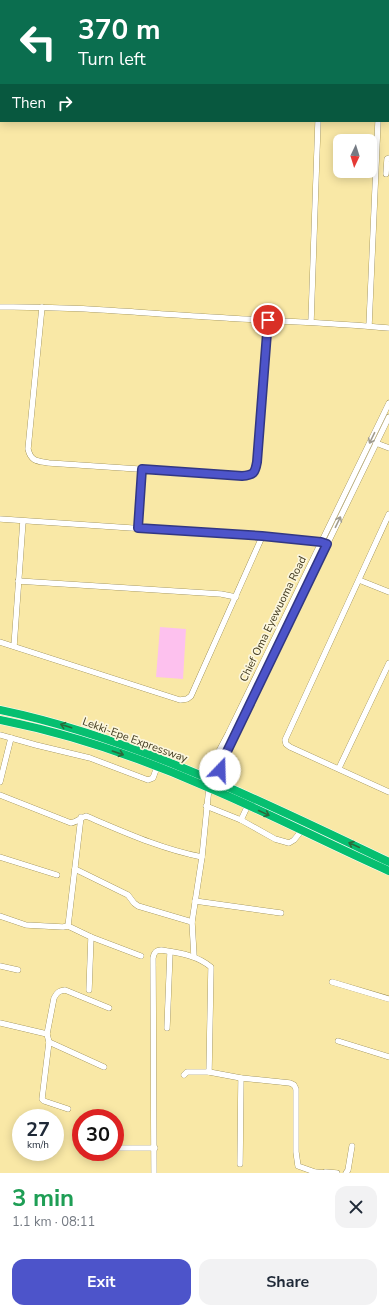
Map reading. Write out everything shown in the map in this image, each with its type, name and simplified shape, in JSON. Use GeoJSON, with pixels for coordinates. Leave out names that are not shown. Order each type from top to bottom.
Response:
{"type":"FeatureCollection","features":[{"type":"Feature","properties":{"kind":"highway","name":"Lekki-Epe Expressway"},"geometry":{"type":"LineString","coordinates":[[0,710],[61,725],[122,744],[201,776],[326,832],[387,866]]}},
{"type":"Feature","properties":{"kind":"highway","name":"Lekki-Epe Expressway"},"geometry":{"type":"LineString","coordinates":[[0,720],[69,736],[157,767],[209,788],[387,866]]}},
{"type":"Feature","properties":{"kind":"street"},"geometry":{"type":"LineString","coordinates":[[311,322],[318,122]]}},
{"type":"Feature","properties":{"kind":"street"},"geometry":{"type":"LineString","coordinates":[[377,147],[378,122]]}},
{"type":"Feature","properties":{"kind":"street"},"geometry":{"type":"LineString","coordinates":[[377,173],[388,174],[387,159],[389,158]]}},
{"type":"Feature","properties":{"kind":"street"},"geometry":{"type":"LineString","coordinates":[[369,326],[376,178]]}},
{"type":"Feature","properties":{"kind":"street"},"geometry":{"type":"LineString","coordinates":[[42,306],[28,450],[32,459],[49,463],[242,476],[250,476],[256,469],[268,320]]}},
{"type":"Feature","properties":{"kind":"street"},"geometry":{"type":"LineString","coordinates":[[0,307],[42,306],[389,328]]}},
{"type":"Feature","properties":{"kind":"street","name":"Chief Oma Eyewuoma Road"},"geometry":{"type":"LineString","coordinates":[[222,786],[220,770],[221,764],[389,403]]}},
{"type":"Feature","properties":{"kind":"street","name":"Chief Oma Eyewuoma Road"},"geometry":{"type":"LineString","coordinates":[[201,776],[211,766],[228,734],[389,417]]}},
{"type":"Feature","properties":{"kind":"street"},"geometry":{"type":"LineString","coordinates":[[376,443],[389,448]]}},
{"type":"Feature","properties":{"kind":"street"},"geometry":{"type":"LineString","coordinates":[[138,528],[142,469]]}},
{"type":"Feature","properties":{"kind":"street"},"geometry":{"type":"LineString","coordinates":[[389,515],[285,740],[286,744],[290,747],[389,792]]}},
{"type":"Feature","properties":{"kind":"street"},"geometry":{"type":"LineString","coordinates":[[0,519],[262,536],[324,543]]}},
{"type":"Feature","properties":{"kind":"street"},"geometry":{"type":"LineString","coordinates":[[14,646],[23,520]]}},
{"type":"Feature","properties":{"kind":"street"},"geometry":{"type":"LineString","coordinates":[[0,642],[180,700],[187,699],[192,696],[262,536]]}},
{"type":"Feature","properties":{"kind":"street"},"geometry":{"type":"LineString","coordinates":[[18,580],[221,594],[236,597]]}},
{"type":"Feature","properties":{"kind":"street"},"geometry":{"type":"LineString","coordinates":[[359,580],[389,592]]}},
{"type":"Feature","properties":{"kind":"street"},"geometry":{"type":"LineString","coordinates":[[339,768],[389,662]]}},
{"type":"Feature","properties":{"kind":"street"},"geometry":{"type":"LineString","coordinates":[[0,735],[90,758],[148,780],[152,778],[157,767]]}},
{"type":"Feature","properties":{"kind":"street"},"geometry":{"type":"LineString","coordinates":[[0,782],[11,738]]}},
{"type":"Feature","properties":{"kind":"street"},"geometry":{"type":"LineString","coordinates":[[194,956],[192,922],[202,857],[209,788]]}},
{"type":"Feature","properties":{"kind":"street"},"geometry":{"type":"LineString","coordinates":[[0,795],[70,823],[76,822],[81,817],[86,816],[140,839],[182,853],[202,857]]}},
{"type":"Feature","properties":{"kind":"street"},"geometry":{"type":"LineString","coordinates":[[241,820],[248,805]]}},
{"type":"Feature","properties":{"kind":"street"},"geometry":{"type":"LineString","coordinates":[[206,806],[241,820],[275,839],[289,843],[294,840],[302,830]]}},
{"type":"Feature","properties":{"kind":"street"},"geometry":{"type":"LineString","coordinates":[[68,926],[81,817]]}},
{"type":"Feature","properties":{"kind":"street"},"geometry":{"type":"LineString","coordinates":[[0,857],[57,875]]}},
{"type":"Feature","properties":{"kind":"street"},"geometry":{"type":"LineString","coordinates":[[75,869],[128,895],[138,906],[192,922]]}},
{"type":"Feature","properties":{"kind":"street"},"geometry":{"type":"LineString","coordinates":[[195,901],[281,913]]}},
{"type":"Feature","properties":{"kind":"street"},"geometry":{"type":"LineString","coordinates":[[0,916],[26,925],[68,926],[91,937],[141,956]]}},
{"type":"Feature","properties":{"kind":"street"},"geometry":{"type":"LineString","coordinates":[[89,990],[91,937]]}},
{"type":"Feature","properties":{"kind":"street"},"geometry":{"type":"LineString","coordinates":[[154,1173],[153,958],[154,953],[157,950],[194,956],[206,962],[211,967],[209,1072]]}},
{"type":"Feature","properties":{"kind":"street"},"geometry":{"type":"LineString","coordinates":[[167,1028],[170,952]]}},
{"type":"Feature","properties":{"kind":"street"},"geometry":{"type":"LineString","coordinates":[[0,966],[18,970]]}},
{"type":"Feature","properties":{"kind":"street"},"geometry":{"type":"LineString","coordinates":[[332,982],[389,999]]}},
{"type":"Feature","properties":{"kind":"street"},"geometry":{"type":"LineString","coordinates":[[68,1109],[44,1102],[42,1099],[49,1042],[47,1034],[56,993],[65,990],[109,1008]]}},
{"type":"Feature","properties":{"kind":"street"},"geometry":{"type":"LineString","coordinates":[[0,1023],[47,1034]]}},
{"type":"Feature","properties":{"kind":"street"},"geometry":{"type":"LineString","coordinates":[[338,1041],[389,1057]]}},
{"type":"Feature","properties":{"kind":"street"},"geometry":{"type":"LineString","coordinates":[[49,1042],[104,1067]]}},
{"type":"Feature","properties":{"kind":"street"},"geometry":{"type":"LineString","coordinates":[[184,1076],[187,1072],[209,1072],[241,1078],[290,1083],[294,1085],[296,1089],[296,1152],[298,1166],[315,1172],[337,1173]]}},
{"type":"Feature","properties":{"kind":"street"},"geometry":{"type":"LineString","coordinates":[[240,1164],[241,1078]]}},
{"type":"Feature","properties":{"kind":"street"},"geometry":{"type":"LineString","coordinates":[[346,1173],[348,1170],[352,1146]]}},
{"type":"Feature","properties":{"kind":"street"},"geometry":{"type":"LineString","coordinates":[[124,1148],[154,1148]]}},
{"type":"Feature","properties":{"kind":"shaded area"},"geometry":{"type":"Polygon","coordinates":[[[160,627],[186,629],[183,679],[156,677],[160,627]]]}},
{"type":"Feature","properties":{"kind":"route"},"geometry":{"type":"LineString","coordinates":[[220,770],[221,764],[327,544],[321,542],[262,536],[138,528],[142,469],[242,476],[250,476],[254,473],[257,462],[268,320]]}}]}
